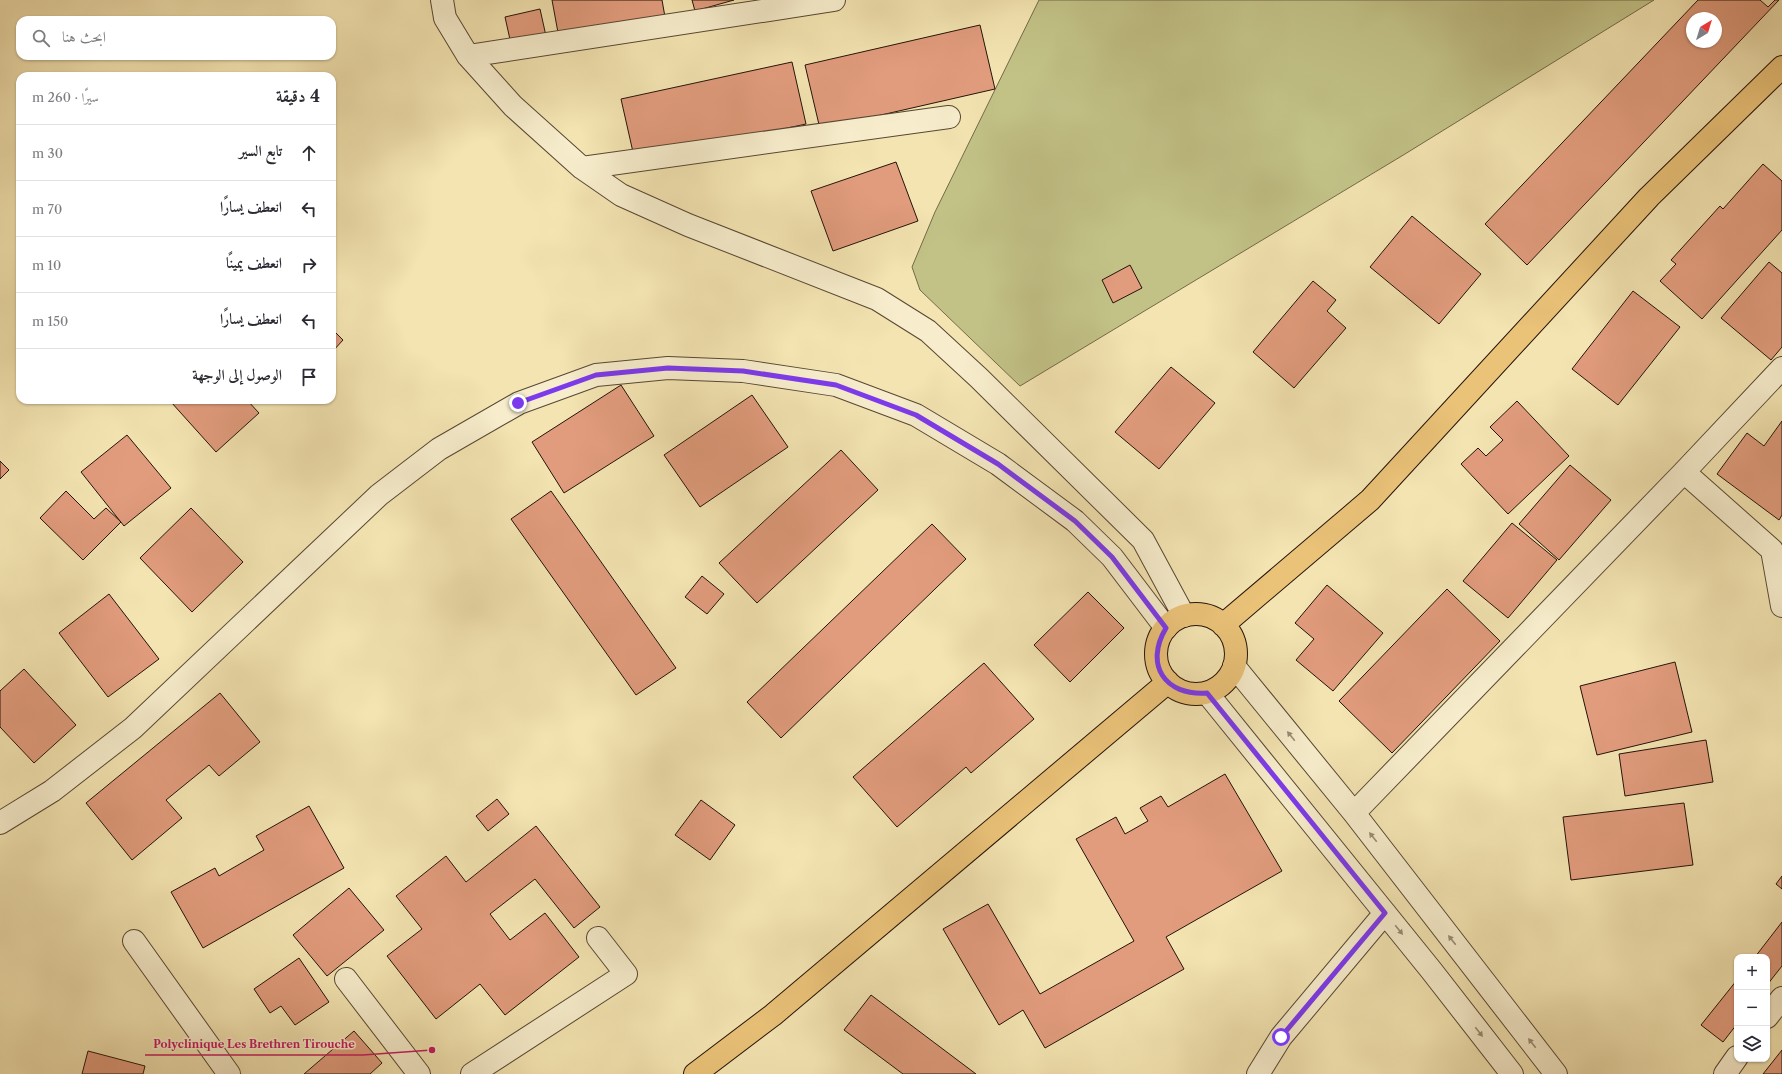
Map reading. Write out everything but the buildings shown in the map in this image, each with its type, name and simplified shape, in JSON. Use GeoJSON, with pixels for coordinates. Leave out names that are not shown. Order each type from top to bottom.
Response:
{"type":"FeatureCollection","features":[{"type":"Feature","properties":{"kind":"main road"},"geometry":{"type":"LineString","coordinates":[[1223,625],[1370,500],[1649,197],[1782,67]]}},
{"type":"Feature","properties":{"kind":"main road"},"geometry":{"type":"LineString","coordinates":[[1198,614],[1212,617],[1223,625],[1234,639],[1236,653],[1234,666],[1228,679],[1217,688],[1207,693],[1193,694],[1180,690],[1168,682],[1159,668],[1156,654],[1158,640],[1166,628],[1172,622],[1184,616],[1198,614]]}},
{"type":"Feature","properties":{"kind":"main road"},"geometry":{"type":"LineString","coordinates":[[695,1074],[773,1015],[1168,682]]}},
{"type":"Feature","properties":{"kind":"street"},"geometry":{"type":"LineString","coordinates":[[442,0],[445,18],[468,56],[514,106],[582,168],[621,195],[688,225],[877,300],[928,331],[979,378],[1144,540],[1184,616]]}},
{"type":"Feature","properties":{"kind":"street"},"geometry":{"type":"LineString","coordinates":[[468,56],[834,0]]}},
{"type":"Feature","properties":{"kind":"street"},"geometry":{"type":"LineString","coordinates":[[582,168],[949,117]]}},
{"type":"Feature","properties":{"kind":"street"},"geometry":{"type":"LineString","coordinates":[[0,823],[52,791],[134,728],[379,495],[440,449],[518,403],[596,375],[668,368],[743,371],[836,385],[916,415],[998,464],[1075,521],[1112,557],[1166,628]]}},
{"type":"Feature","properties":{"kind":"street"},"geometry":{"type":"LineString","coordinates":[[1354,813],[1684,472],[1782,368]]}},
{"type":"Feature","properties":{"kind":"street"},"geometry":{"type":"LineString","coordinates":[[1684,472],[1772,550],[1782,606]]}},
{"type":"Feature","properties":{"kind":"street"},"geometry":{"type":"LineString","coordinates":[[1234,666],[1354,813],[1556,1074]]}},
{"type":"Feature","properties":{"kind":"street"},"geometry":{"type":"LineString","coordinates":[[1207,693],[1385,913],[1512,1074]]}},
{"type":"Feature","properties":{"kind":"street"},"geometry":{"type":"LineString","coordinates":[[1258,1074],[1281,1037],[1385,913]]}},
{"type":"Feature","properties":{"kind":"street"},"geometry":{"type":"LineString","coordinates":[[472,1074],[626,974],[598,938]]}},
{"type":"Feature","properties":{"kind":"street"},"geometry":{"type":"LineString","coordinates":[[134,941],[229,1074]]}},
{"type":"Feature","properties":{"kind":"street"},"geometry":{"type":"LineString","coordinates":[[346,979],[419,1074]]}},
{"type":"Feature","properties":{"kind":"street"},"geometry":{"type":"LineString","coordinates":[[1770,1014],[1782,998]]}},
{"type":"Feature","properties":{"kind":"street"},"geometry":{"type":"LineString","coordinates":[[1724,1074],[1734,1061]]}},
{"type":"Feature","properties":{"kind":"green space"},"geometry":{"type":"Polygon","coordinates":[[[1039,0],[1654,0],[1405,154],[1020,386],[920,290],[912,267],[935,212],[1039,0]]]}},
{"type":"Feature","properties":{"kind":"place","name":"Polyclinique Les Brethren Tirouche"},"geometry":{"type":"Point","coordinates":[432,1050]}},
{"type":"Feature","properties":{"kind":"route"},"geometry":{"type":"LineString","coordinates":[[518,403],[596,375],[668,368],[743,371],[836,385],[916,415],[998,464],[1075,521],[1112,557],[1166,628],[1158,640],[1156,654],[1159,668],[1168,682],[1180,690],[1193,694],[1207,693],[1385,913],[1281,1037]]}}]}
